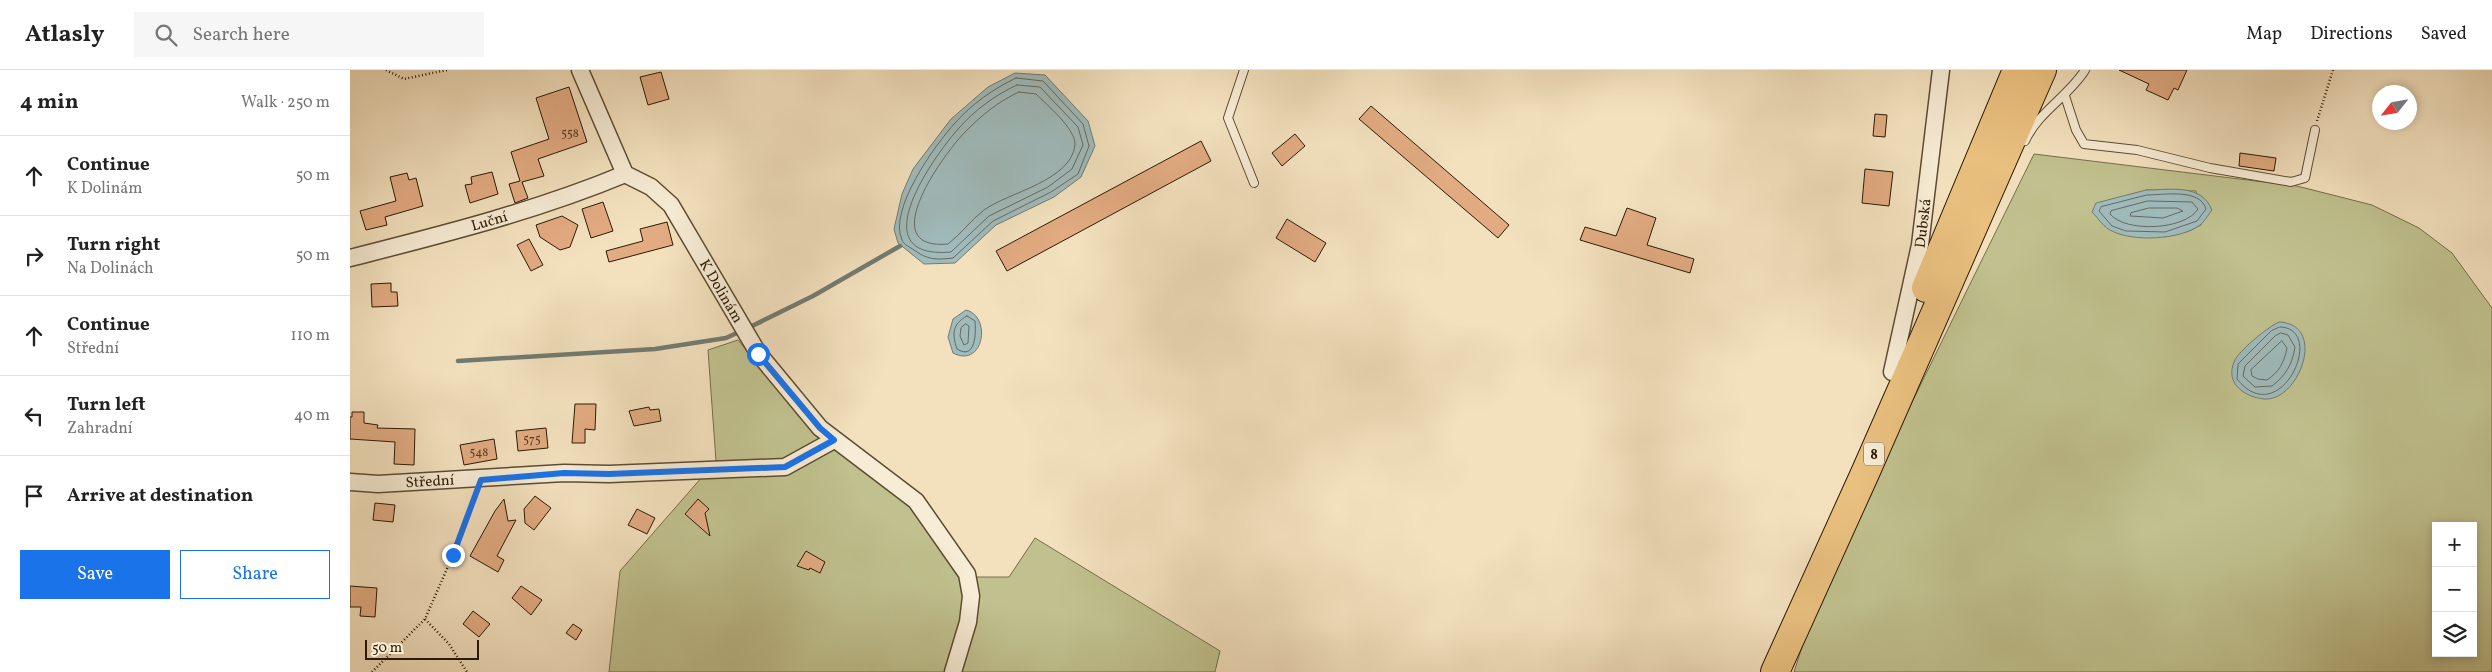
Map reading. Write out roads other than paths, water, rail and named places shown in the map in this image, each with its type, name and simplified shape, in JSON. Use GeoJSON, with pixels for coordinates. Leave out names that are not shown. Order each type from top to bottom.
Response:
{"type":"FeatureCollection","features":[{"type":"Feature","properties":{"kind":"highway","name":"8"},"geometry":{"type":"LineString","coordinates":[[1765,672],[1815,563],[1951,224],[2017,70]]}},
{"type":"Feature","properties":{"kind":"highway","name":"8"},"geometry":{"type":"LineString","coordinates":[[1775,672],[1866,472],[2042,70]]}},
{"type":"Feature","properties":{"kind":"street"},"geometry":{"type":"LineString","coordinates":[[580,70],[625,174]]}},
{"type":"Feature","properties":{"kind":"street","name":"Dubská"},"geometry":{"type":"LineString","coordinates":[[1892,372],[1920,245],[1941,70]]}},
{"type":"Feature","properties":{"kind":"street","name":"Luční"},"geometry":{"type":"LineString","coordinates":[[350,258],[492,222],[574,195],[625,174]]}},
{"type":"Feature","properties":{"kind":"street","name":"K Dolinám"},"geometry":{"type":"LineString","coordinates":[[625,174],[651,187],[671,205],[758,354],[820,428],[916,501],[967,574],[971,596],[968,622],[953,672]]}},
{"type":"Feature","properties":{"kind":"street","name":"Střední"},"geometry":{"type":"LineString","coordinates":[[350,482],[378,484],[481,480],[564,473],[609,474],[785,467],[834,440]]}},
{"type":"Feature","properties":{"kind":"lane"},"geometry":{"type":"LineString","coordinates":[[1244,70],[1228,118],[1254,183]]}},
{"type":"Feature","properties":{"kind":"lane"},"geometry":{"type":"LineString","coordinates":[[2019,152],[2027,135],[2053,105],[2065,96],[2084,70]]}},
{"type":"Feature","properties":{"kind":"lane"},"geometry":{"type":"LineString","coordinates":[[2065,96],[2076,130],[2084,144],[2137,150],[2210,168],[2291,182],[2305,178],[2315,130]]}},
{"type":"Feature","properties":{"kind":"lane"},"geometry":{"type":"LineString","coordinates":[[1969,234],[1992,210]]}},
{"type":"Feature","properties":{"kind":"water"},"geometry":{"type":"Polygon","coordinates":[[[1015,73],[1045,75],[1088,121],[1095,146],[1081,177],[1054,197],[996,225],[955,263],[924,264],[898,243],[894,229],[902,194],[913,169],[951,119],[988,87],[1015,73]]]}},
{"type":"Feature","properties":{"kind":"water"},"geometry":{"type":"Polygon","coordinates":[[[2175,189],[2193,192],[2207,201],[2212,210],[2202,224],[2191,230],[2181,234],[2156,238],[2121,235],[2109,230],[2092,212],[2096,203],[2146,190],[2175,189]]]}},
{"type":"Feature","properties":{"kind":"water"},"geometry":{"type":"Polygon","coordinates":[[[966,310],[974,314],[979,322],[981,340],[978,348],[972,354],[964,356],[953,353],[948,337],[953,319],[966,310]]]}},
{"type":"Feature","properties":{"kind":"water"},"geometry":{"type":"Polygon","coordinates":[[[2279,322],[2294,326],[2302,335],[2305,348],[2303,362],[2297,376],[2288,389],[2277,397],[2257,398],[2244,392],[2235,383],[2232,377],[2234,362],[2241,352],[2254,340],[2279,322]]]}},
{"type":"Feature","properties":{"kind":"waterway"},"geometry":{"type":"LineString","coordinates":[[748,328],[813,296],[900,246]]}},
{"type":"Feature","properties":{"kind":"waterway"},"geometry":{"type":"LineString","coordinates":[[458,361],[655,349],[726,338],[741,331]]}}]}
